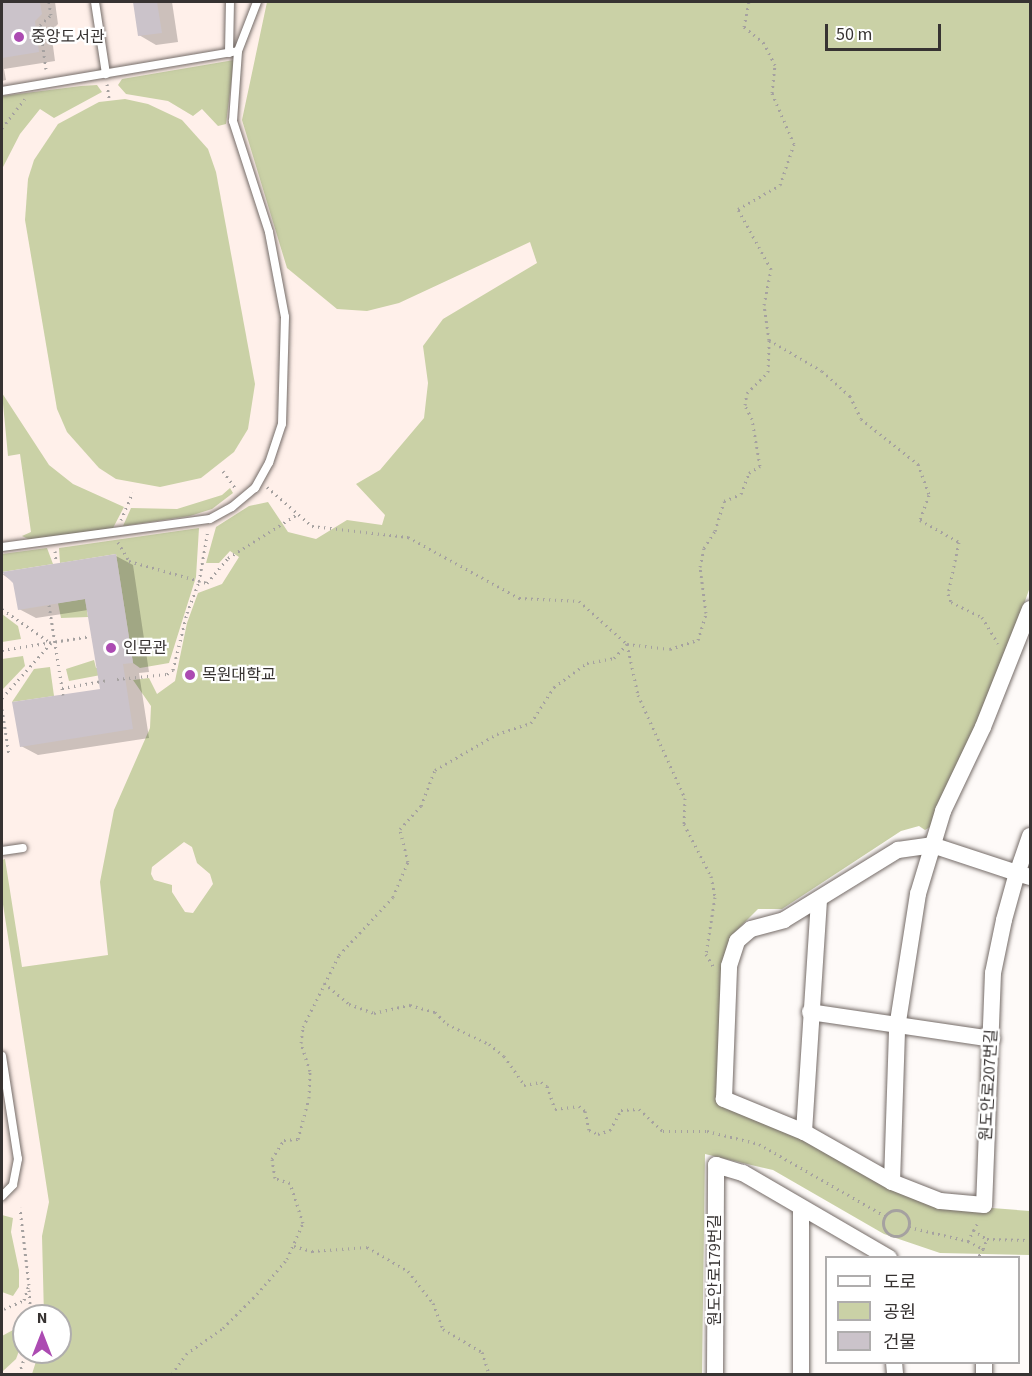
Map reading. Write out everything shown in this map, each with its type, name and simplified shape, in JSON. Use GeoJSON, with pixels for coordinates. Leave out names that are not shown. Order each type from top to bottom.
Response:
{"type":"FeatureCollection","features":[{"type":"Feature","properties":{"kind":"street"},"geometry":{"type":"LineString","coordinates":[[892,1182],[897,1028],[911,930],[943,811],[1029,616]]}},
{"type":"Feature","properties":{"kind":"street","name":"원도안로207번길"},"geometry":{"type":"LineString","coordinates":[[1024,875],[932,845],[898,850],[784,920],[751,929],[737,941],[728,987],[724,1099],[804,1132],[892,1182],[940,1201],[984,1206],[993,974],[1024,875],[1030,836]]}},
{"type":"Feature","properties":{"kind":"street"},"geometry":{"type":"LineString","coordinates":[[804,1132],[819,899]]}},
{"type":"Feature","properties":{"kind":"street"},"geometry":{"type":"LineString","coordinates":[[810,1012],[897,1028],[992,1039]]}},
{"type":"Feature","properties":{"kind":"street","name":"원도안로179번길"},"geometry":{"type":"LineString","coordinates":[[715,1374],[716,1164],[743,1173],[801,1208]]}},
{"type":"Feature","properties":{"kind":"street"},"geometry":{"type":"LineString","coordinates":[[801,1374],[801,1208],[887,1256]]}},
{"type":"Feature","properties":{"kind":"lane"},"geometry":{"type":"LineString","coordinates":[[95,2],[106,74]]}},
{"type":"Feature","properties":{"kind":"lane"},"geometry":{"type":"LineString","coordinates":[[229,52],[230,2]]}},
{"type":"Feature","properties":{"kind":"lane"},"geometry":{"type":"LineString","coordinates":[[2,547],[210,519],[232,507],[255,488],[269,463],[282,424],[285,385],[285,317],[279,275],[253,179],[232,121],[238,51],[257,2]]}},
{"type":"Feature","properties":{"kind":"lane"},"geometry":{"type":"LineString","coordinates":[[2,91],[238,51]]}},
{"type":"Feature","properties":{"kind":"lane"},"geometry":{"type":"LineString","coordinates":[[2,851],[23,848]]}},
{"type":"Feature","properties":{"kind":"lane"},"geometry":{"type":"LineString","coordinates":[[2,1056],[17,1175],[2,1196]]}},
{"type":"Feature","properties":{"kind":"path"},"geometry":{"type":"LineString","coordinates":[[46,69],[40,25],[51,15],[49,2]]}},
{"type":"Feature","properties":{"kind":"path"},"geometry":{"type":"LineString","coordinates":[[266,485],[296,515],[312,526],[408,537],[519,598],[579,601],[627,644],[670,649],[698,640],[703,633],[706,613],[700,567],[704,548],[715,531],[723,501],[741,494],[749,473],[760,466],[752,419],[746,405],[747,393],[768,372],[769,340],[764,305],[771,269],[738,209],[780,185],[794,144],[772,93],[775,65],[764,43],[744,27],[749,2]]}},
{"type":"Feature","properties":{"kind":"path"},"geometry":{"type":"LineString","coordinates":[[2,128],[33,92]]}},
{"type":"Feature","properties":{"kind":"path"},"geometry":{"type":"LineString","coordinates":[[769,340],[822,371],[850,396],[861,419],[918,464],[929,495],[920,520],[958,542],[948,594],[951,602],[982,617],[999,651]]}},
{"type":"Feature","properties":{"kind":"path"},"geometry":{"type":"LineString","coordinates":[[224,471],[233,485]]}},
{"type":"Feature","properties":{"kind":"path"},"geometry":{"type":"LineString","coordinates":[[119,524],[133,492]]}},
{"type":"Feature","properties":{"kind":"path"},"geometry":{"type":"LineString","coordinates":[[119,546],[129,561],[207,583],[228,558],[296,515]]}},
{"type":"Feature","properties":{"kind":"path"},"geometry":{"type":"LineString","coordinates":[[117,679],[170,673],[199,582],[210,519]]}},
{"type":"Feature","properties":{"kind":"path"},"geometry":{"type":"LineString","coordinates":[[54,551],[56,562]]}},
{"type":"Feature","properties":{"kind":"path"},"geometry":{"type":"LineString","coordinates":[[48,605],[52,642],[63,694]]}},
{"type":"Feature","properties":{"kind":"path"},"geometry":{"type":"LineString","coordinates":[[2,609],[52,642]]}},
{"type":"Feature","properties":{"kind":"path"},"geometry":{"type":"LineString","coordinates":[[2,650],[91,636]]}},
{"type":"Feature","properties":{"kind":"path"},"geometry":{"type":"LineString","coordinates":[[2,698],[52,642]]}},
{"type":"Feature","properties":{"kind":"path"},"geometry":{"type":"LineString","coordinates":[[172,1374],[186,1354],[224,1328],[257,1294],[293,1245],[303,1223],[290,1183],[275,1178],[272,1159],[284,1140],[298,1139],[309,1098],[310,1071],[301,1043],[303,1027],[339,955],[393,897],[408,862],[400,828],[421,806],[435,770],[497,734],[531,723],[554,687],[587,663],[614,658],[627,644]]}},
{"type":"Feature","properties":{"kind":"path"},"geometry":{"type":"LineString","coordinates":[[627,644],[638,695],[685,798],[684,824],[711,876],[715,897],[706,954],[728,987]]}},
{"type":"Feature","properties":{"kind":"path"},"geometry":{"type":"LineString","coordinates":[[62,688],[108,680]]}},
{"type":"Feature","properties":{"kind":"path"},"geometry":{"type":"LineString","coordinates":[[2,710],[9,755]]}},
{"type":"Feature","properties":{"kind":"path"},"geometry":{"type":"LineString","coordinates":[[324,983],[350,1004],[374,1013],[410,1005],[435,1012],[447,1024],[472,1034],[504,1056],[524,1085],[540,1082],[547,1086],[555,1109],[579,1106],[585,1111],[589,1130],[598,1134],[610,1130],[621,1110],[639,1109],[663,1131],[707,1131],[759,1144],[885,1216]]}},
{"type":"Feature","properties":{"kind":"path"},"geometry":{"type":"LineString","coordinates":[[885,1216],[897,1210],[900,1202]]}},
{"type":"Feature","properties":{"kind":"path"},"geometry":{"type":"LineString","coordinates":[[20,1208],[30,1304]]}},
{"type":"Feature","properties":{"kind":"path"},"geometry":{"type":"LineString","coordinates":[[897,1210],[907,1215],[909,1227]]}},
{"type":"Feature","properties":{"kind":"path"},"geometry":{"type":"LineString","coordinates":[[885,1216],[885,1229],[891,1235],[903,1234],[909,1227]]}},
{"type":"Feature","properties":{"kind":"path"},"geometry":{"type":"LineString","coordinates":[[968,1241],[977,1224]]}},
{"type":"Feature","properties":{"kind":"path"},"geometry":{"type":"LineString","coordinates":[[909,1227],[968,1241],[983,1249]]}},
{"type":"Feature","properties":{"kind":"path"},"geometry":{"type":"LineString","coordinates":[[974,1230],[987,1239],[1030,1240]]}},
{"type":"Feature","properties":{"kind":"path"},"geometry":{"type":"LineString","coordinates":[[979,1256],[987,1239]]}},
{"type":"Feature","properties":{"kind":"path"},"geometry":{"type":"LineString","coordinates":[[293,1245],[312,1251],[367,1247],[408,1270],[433,1303],[443,1329],[482,1352],[489,1374]]}},
{"type":"Feature","properties":{"kind":"path"},"geometry":{"type":"LineString","coordinates":[[4,1309],[24,1300],[29,1285]]}},
{"type":"Feature","properties":{"kind":"shaded area","name":"목원대학교"},"geometry":{"type":"Polygon","coordinates":[[[2,2],[505,2],[554,217],[168,1374],[2,1374],[2,2]]]}},
{"type":"Feature","properties":{"kind":"green space"},"geometry":{"type":"Polygon","coordinates":[[[267,2],[1030,2],[1030,587],[985,715],[937,823],[925,830],[919,826],[901,831],[782,909],[758,909],[730,937],[724,1101],[940,1204],[1030,1211],[1030,1255],[940,1253],[884,1234],[773,1170],[705,1154],[702,1374],[32,1374],[35,1364],[72,1364],[72,1304],[44,1304],[42,1236],[49,1202],[2,898],[2,860],[5,859],[22,967],[108,955],[100,882],[114,810],[150,728],[151,706],[133,680],[149,678],[157,694],[175,681],[187,623],[198,593],[222,584],[239,557],[230,551],[219,563],[206,563],[216,527],[249,506],[268,502],[288,532],[316,539],[347,520],[382,525],[385,515],[356,484],[380,470],[424,418],[428,383],[423,346],[443,319],[537,263],[530,242],[399,303],[367,311],[337,309],[287,268],[242,120],[267,2]],[[184,842],[152,867],[151,874],[154,880],[172,885],[172,892],[185,912],[193,913],[213,884],[210,874],[197,863],[192,847],[184,842]]]}},
{"type":"Feature","properties":{"kind":"green space"},"geometry":{"type":"Polygon","coordinates":[[[234,60],[226,124],[218,126],[202,109],[193,116],[168,101],[126,94],[118,85],[122,79],[234,60]]]}},
{"type":"Feature","properties":{"kind":"green space"},"geometry":{"type":"Polygon","coordinates":[[[97,85],[102,92],[54,118],[40,109],[20,134],[2,169],[2,96],[97,85]]]}},
{"type":"Feature","properties":{"kind":"green space"},"geometry":{"type":"Polygon","coordinates":[[[125,99],[148,104],[182,120],[208,149],[216,172],[255,384],[248,429],[234,452],[201,478],[160,487],[116,479],[99,468],[67,432],[57,409],[25,220],[28,179],[34,160],[58,124],[99,102],[125,99]]]}},
{"type":"Feature","properties":{"kind":"green space"},"geometry":{"type":"Polygon","coordinates":[[[2,393],[49,465],[73,484],[124,507],[113,528],[30,540],[22,536],[31,532],[20,454],[8,456],[2,393]]]}},
{"type":"Feature","properties":{"kind":"green space"},"geometry":{"type":"Polygon","coordinates":[[[230,488],[233,493],[212,509],[190,516],[123,526],[131,508],[177,509],[222,495],[230,488]]]}},
{"type":"Feature","properties":{"kind":"green space"},"geometry":{"type":"Polygon","coordinates":[[[199,528],[196,577],[169,663],[140,668],[133,663],[116,554],[60,563],[59,548],[199,528]]]}},
{"type":"Feature","properties":{"kind":"green space"},"geometry":{"type":"Polygon","coordinates":[[[47,548],[53,564],[2,572],[2,554],[47,548]]]}},
{"type":"Feature","properties":{"kind":"green space"},"geometry":{"type":"Polygon","coordinates":[[[85,599],[88,617],[61,618],[58,603],[85,599]]]}},
{"type":"Feature","properties":{"kind":"green space"},"geometry":{"type":"Polygon","coordinates":[[[2,614],[18,626],[21,639],[2,642],[2,614]]]}},
{"type":"Feature","properties":{"kind":"green space"},"geometry":{"type":"Polygon","coordinates":[[[23,656],[25,666],[3,689],[2,659],[23,656]]]}},
{"type":"Feature","properties":{"kind":"green space"},"geometry":{"type":"Polygon","coordinates":[[[94,660],[96,668],[105,667],[106,674],[69,681],[66,669],[94,660]]]}},
{"type":"Feature","properties":{"kind":"green space"},"geometry":{"type":"Polygon","coordinates":[[[50,667],[54,696],[12,702],[34,669],[50,667]]]}},
{"type":"Feature","properties":{"kind":"green space"},"geometry":{"type":"Polygon","coordinates":[[[2,1215],[13,1218],[11,1232],[19,1270],[19,1287],[13,1296],[2,1292],[2,1215]]]}},
{"type":"Feature","properties":{"kind":"green space"},"geometry":{"type":"Polygon","coordinates":[[[12,1331],[12,1363],[2,1372],[2,1336],[12,1331]]]}},
{"type":"Feature","properties":{"kind":"building","name":"중앙도서관"},"geometry":{"type":"Polygon","coordinates":[[[2,2],[40,2],[42,14],[35,21],[39,52],[2,58],[2,2]]]}},
{"type":"Feature","properties":{"kind":"building","name":"중앙도서관"},"geometry":{"type":"Polygon","coordinates":[[[133,2],[157,2],[162,33],[138,36],[133,2]]]}},
{"type":"Feature","properties":{"kind":"building","name":"인문관"},"geometry":{"type":"Polygon","coordinates":[[[116,554],[133,663],[123,664],[133,729],[20,747],[12,702],[100,689],[85,599],[18,610],[13,583],[2,572],[116,554]]]}},
{"type":"Feature","properties":{"kind":"place","name":"중앙도서관"},"geometry":{"type":"Point","coordinates":[19,37]}},
{"type":"Feature","properties":{"kind":"place","name":"인문관"},"geometry":{"type":"Point","coordinates":[111,648]}},
{"type":"Feature","properties":{"kind":"place","name":"목원대학교"},"geometry":{"type":"Point","coordinates":[190,675]}}]}
